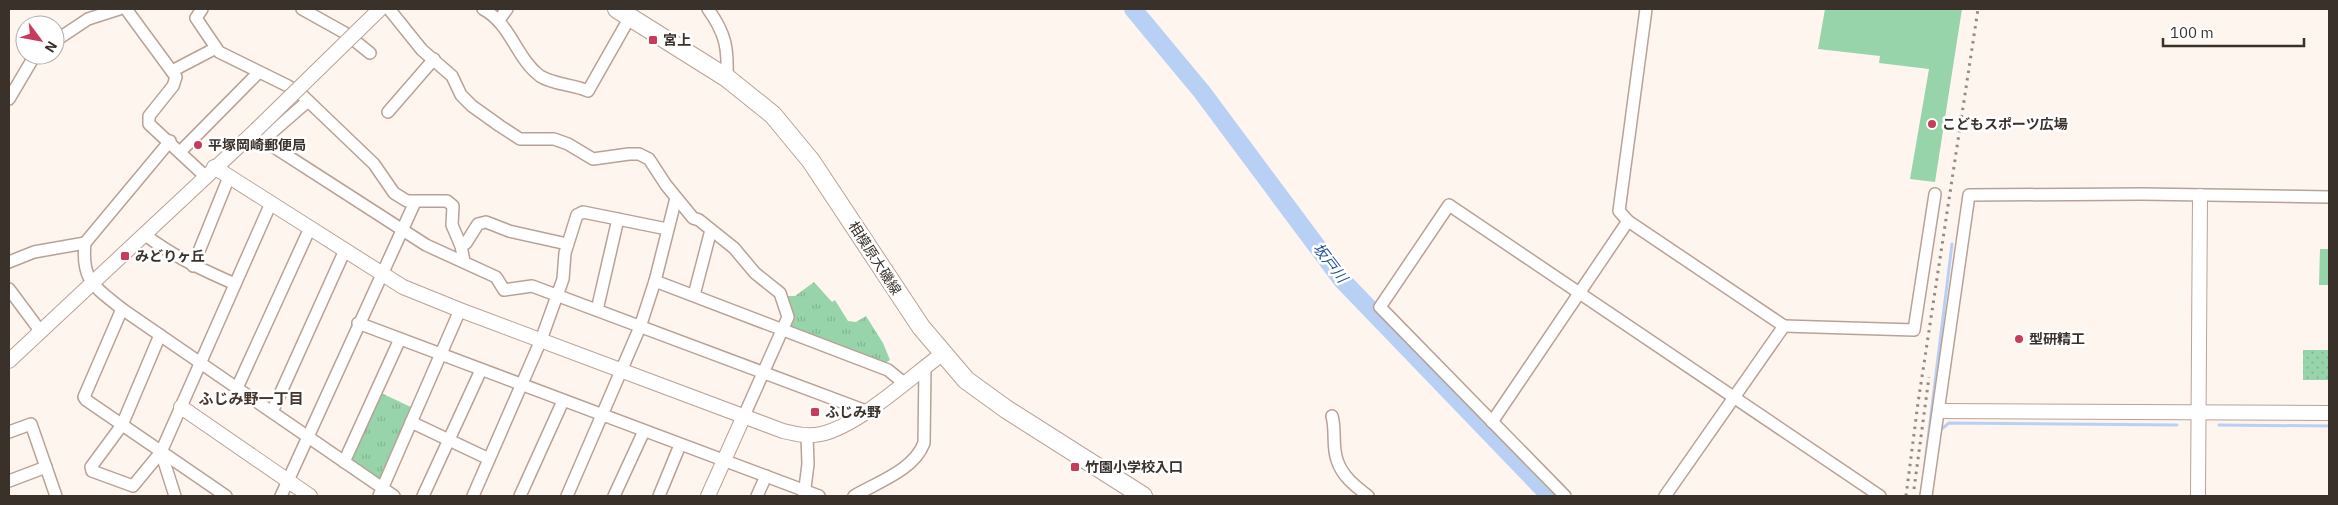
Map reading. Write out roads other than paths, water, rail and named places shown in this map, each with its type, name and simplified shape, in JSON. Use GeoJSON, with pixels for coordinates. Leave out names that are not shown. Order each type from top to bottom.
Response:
{"type":"FeatureCollection","features":[{"type":"Feature","properties":{"kind":"main road","name":"相模原大磯線"},"geometry":{"type":"LineString","coordinates":[[623,13],[727,78],[760,102],[790,134],[811,161],[901,298],[942,354],[966,380],[989,398],[1142,496]]}},
{"type":"Feature","properties":{"kind":"street"},"geometry":{"type":"LineString","coordinates":[[65,34],[88,19],[119,9]]}},
{"type":"Feature","properties":{"kind":"street"},"geometry":{"type":"LineString","coordinates":[[126,9],[176,77],[173,86],[149,116],[150,124],[181,151],[210,171],[229,177],[404,287],[743,418],[783,432],[807,436],[821,434],[844,426],[942,354]]}},
{"type":"Feature","properties":{"kind":"street"},"geometry":{"type":"LineString","coordinates":[[202,9],[196,18],[219,52],[288,86],[308,101],[374,164],[394,193],[407,201],[447,201],[453,206],[452,225],[461,246],[464,261]]}},
{"type":"Feature","properties":{"kind":"street"},"geometry":{"type":"LineString","coordinates":[[302,9],[345,33],[370,53]]}},
{"type":"Feature","properties":{"kind":"street"},"geometry":{"type":"LineString","coordinates":[[256,135],[380,9]]}},
{"type":"Feature","properties":{"kind":"street"},"geometry":{"type":"LineString","coordinates":[[389,9],[422,50],[452,76],[461,95],[472,106],[520,138],[554,139],[568,144],[593,159],[639,154],[649,159],[676,198],[693,218],[699,220],[734,248],[755,273],[780,293],[788,316],[708,496]]}},
{"type":"Feature","properties":{"kind":"street"},"geometry":{"type":"LineString","coordinates":[[483,9],[499,20],[510,33],[524,57],[541,76],[588,91],[623,13]]}},
{"type":"Feature","properties":{"kind":"street"},"geometry":{"type":"LineString","coordinates":[[499,20],[507,9]]}},
{"type":"Feature","properties":{"kind":"street"},"geometry":{"type":"LineString","coordinates":[[708,9],[724,33],[727,78]]}},
{"type":"Feature","properties":{"kind":"street"},"geometry":{"type":"LineString","coordinates":[[1646,9],[1619,211],[1628,221],[1784,326],[1914,330],[1935,194]]}},
{"type":"Feature","properties":{"kind":"street"},"geometry":{"type":"LineString","coordinates":[[172,71],[216,48]]}},
{"type":"Feature","properties":{"kind":"street"},"geometry":{"type":"LineString","coordinates":[[389,104],[434,59]]}},
{"type":"Feature","properties":{"kind":"street"},"geometry":{"type":"LineString","coordinates":[[9,99],[29,65]]}},
{"type":"Feature","properties":{"kind":"street"},"geometry":{"type":"LineString","coordinates":[[181,151],[259,72]]}},
{"type":"Feature","properties":{"kind":"street"},"geometry":{"type":"LineString","coordinates":[[9,361],[210,171],[256,135],[308,101]]}},
{"type":"Feature","properties":{"kind":"street"},"geometry":{"type":"LineString","coordinates":[[256,135],[426,245],[496,277],[504,290],[532,286],[866,411]]}},
{"type":"Feature","properties":{"kind":"street"},"geometry":{"type":"LineString","coordinates":[[170,141],[84,243],[83,259],[91,284],[122,309],[344,462],[380,492],[394,496]]}},
{"type":"Feature","properties":{"kind":"street"},"geometry":{"type":"LineString","coordinates":[[193,266],[229,177]]}},
{"type":"Feature","properties":{"kind":"street"},"geometry":{"type":"LineString","coordinates":[[1926,496],[1940,410],[1969,195],[2142,194],[2329,197]]}},
{"type":"Feature","properties":{"kind":"street"},"geometry":{"type":"LineString","coordinates":[[2198,496],[2200,196]]}},
{"type":"Feature","properties":{"kind":"street"},"geometry":{"type":"LineString","coordinates":[[567,496],[640,327],[676,198]]}},
{"type":"Feature","properties":{"kind":"street"},"geometry":{"type":"LineString","coordinates":[[281,496],[358,323],[415,202]]}},
{"type":"Feature","properties":{"kind":"street"},"geometry":{"type":"LineString","coordinates":[[160,335],[122,425],[91,467],[92,471],[133,486],[161,452],[271,203]]}},
{"type":"Feature","properties":{"kind":"street"},"geometry":{"type":"LineString","coordinates":[[1565,496],[1380,307],[1449,205],[1880,496]]}},
{"type":"Feature","properties":{"kind":"street"},"geometry":{"type":"LineString","coordinates":[[473,496],[541,340],[558,295],[563,279],[567,244],[577,215],[583,212],[667,229]]}},
{"type":"Feature","properties":{"kind":"street"},"geometry":{"type":"LineString","coordinates":[[597,310],[618,219]]}},
{"type":"Feature","properties":{"kind":"street"},"geometry":{"type":"LineString","coordinates":[[1492,422],[1628,221]]}},
{"type":"Feature","properties":{"kind":"street"},"geometry":{"type":"LineString","coordinates":[[461,246],[466,243],[478,224],[486,222],[509,231],[567,244]]}},
{"type":"Feature","properties":{"kind":"street"},"geometry":{"type":"LineString","coordinates":[[238,388],[310,228]]}},
{"type":"Feature","properties":{"kind":"street"},"geometry":{"type":"LineString","coordinates":[[694,296],[710,230]]}},
{"type":"Feature","properties":{"kind":"street"},"geometry":{"type":"LineString","coordinates":[[144,234],[159,246],[193,266],[235,284]]}},
{"type":"Feature","properties":{"kind":"street"},"geometry":{"type":"LineString","coordinates":[[9,262],[34,252],[84,243]]}},
{"type":"Feature","properties":{"kind":"street"},"geometry":{"type":"LineString","coordinates":[[272,412],[345,250]]}},
{"type":"Feature","properties":{"kind":"street"},"geometry":{"type":"LineString","coordinates":[[654,281],[888,370],[904,383]]}},
{"type":"Feature","properties":{"kind":"street"},"geometry":{"type":"LineString","coordinates":[[9,289],[40,332]]}},
{"type":"Feature","properties":{"kind":"street"},"geometry":{"type":"LineString","coordinates":[[122,309],[84,397],[226,496]]}},
{"type":"Feature","properties":{"kind":"street"},"geometry":{"type":"LineString","coordinates":[[380,492],[460,310]]}},
{"type":"Feature","properties":{"kind":"street"},"geometry":{"type":"LineString","coordinates":[[358,323],[766,476],[805,494],[819,496]]}},
{"type":"Feature","properties":{"kind":"street"},"geometry":{"type":"LineString","coordinates":[[1665,496],[1732,397],[1784,326]]}},
{"type":"Feature","properties":{"kind":"street"},"geometry":{"type":"LineString","coordinates":[[344,462],[400,339]]}},
{"type":"Feature","properties":{"kind":"street"},"geometry":{"type":"LineString","coordinates":[[854,496],[908,465],[921,452],[924,443],[925,367]]}},
{"type":"Feature","properties":{"kind":"street"},"geometry":{"type":"LineString","coordinates":[[424,496],[481,370]]}},
{"type":"Feature","properties":{"kind":"street"},"geometry":{"type":"LineString","coordinates":[[520,496],[563,400]]}},
{"type":"Feature","properties":{"kind":"street"},"geometry":{"type":"LineString","coordinates":[[181,408],[310,496]]}},
{"type":"Feature","properties":{"kind":"street"},"geometry":{"type":"LineString","coordinates":[[1940,410],[2329,413]]}},
{"type":"Feature","properties":{"kind":"street"},"geometry":{"type":"LineString","coordinates":[[1332,416],[1335,426],[1336,459],[1347,478],[1368,496]]}},
{"type":"Feature","properties":{"kind":"street"},"geometry":{"type":"LineString","coordinates":[[411,422],[489,459]]}},
{"type":"Feature","properties":{"kind":"street"},"geometry":{"type":"LineString","coordinates":[[9,432],[31,424],[56,496]]}},
{"type":"Feature","properties":{"kind":"street"},"geometry":{"type":"LineString","coordinates":[[614,496],[644,431]]}},
{"type":"Feature","properties":{"kind":"street"},"geometry":{"type":"LineString","coordinates":[[805,494],[807,436]]}},
{"type":"Feature","properties":{"kind":"street"},"geometry":{"type":"LineString","coordinates":[[659,496],[680,445]]}},
{"type":"Feature","properties":{"kind":"street"},"geometry":{"type":"LineString","coordinates":[[161,452],[175,496]]}},
{"type":"Feature","properties":{"kind":"street"},"geometry":{"type":"LineString","coordinates":[[9,481],[46,467]]}},
{"type":"Feature","properties":{"kind":"street"},"geometry":{"type":"LineString","coordinates":[[757,496],[766,476]]}},
{"type":"Feature","properties":{"kind":"waterway","name":"坂戸川"},"geometry":{"type":"LineString","coordinates":[[1133,9],[1202,92],[1342,280],[1550,496]]}},
{"type":"Feature","properties":{"kind":"waterway"},"geometry":{"type":"LineString","coordinates":[[1921,496],[1952,244]]}},
{"type":"Feature","properties":{"kind":"waterway"},"geometry":{"type":"LineString","coordinates":[[1939,431],[1949,423],[2177,425]]}},
{"type":"Feature","properties":{"kind":"waterway"},"geometry":{"type":"LineString","coordinates":[[2219,425],[2329,426]]}},
{"type":"Feature","properties":{"kind":"railway"},"geometry":{"type":"LineString","coordinates":[[1906,496],[1918,403],[1978,9]]}},
{"type":"Feature","properties":{"kind":"railway"},"geometry":{"type":"LineString","coordinates":[[1914,489],[1929,377]]}},
{"type":"Feature","properties":{"kind":"place","name":"宮上"},"geometry":{"type":"Point","coordinates":[653,40]}},
{"type":"Feature","properties":{"kind":"place","name":"こどもスポーツ広場"},"geometry":{"type":"Point","coordinates":[1932,124]}},
{"type":"Feature","properties":{"kind":"place","name":"平塚岡崎郵便局"},"geometry":{"type":"Point","coordinates":[198,145]}},
{"type":"Feature","properties":{"kind":"place","name":"みどりヶ丘"},"geometry":{"type":"Point","coordinates":[125,256]}},
{"type":"Feature","properties":{"kind":"place","name":"型研精工"},"geometry":{"type":"Point","coordinates":[2019,339]}},
{"type":"Feature","properties":{"kind":"place","name":"ふじみ野"},"geometry":{"type":"Point","coordinates":[815,412]}},
{"type":"Feature","properties":{"kind":"place","name":"竹園小学校入口"},"geometry":{"type":"Point","coordinates":[1075,467]}},
{"type":"Feature","properties":{"kind":"district","name":"ふじみ野一丁目"},"geometry":{"type":"Point","coordinates":[251,399]}}]}
